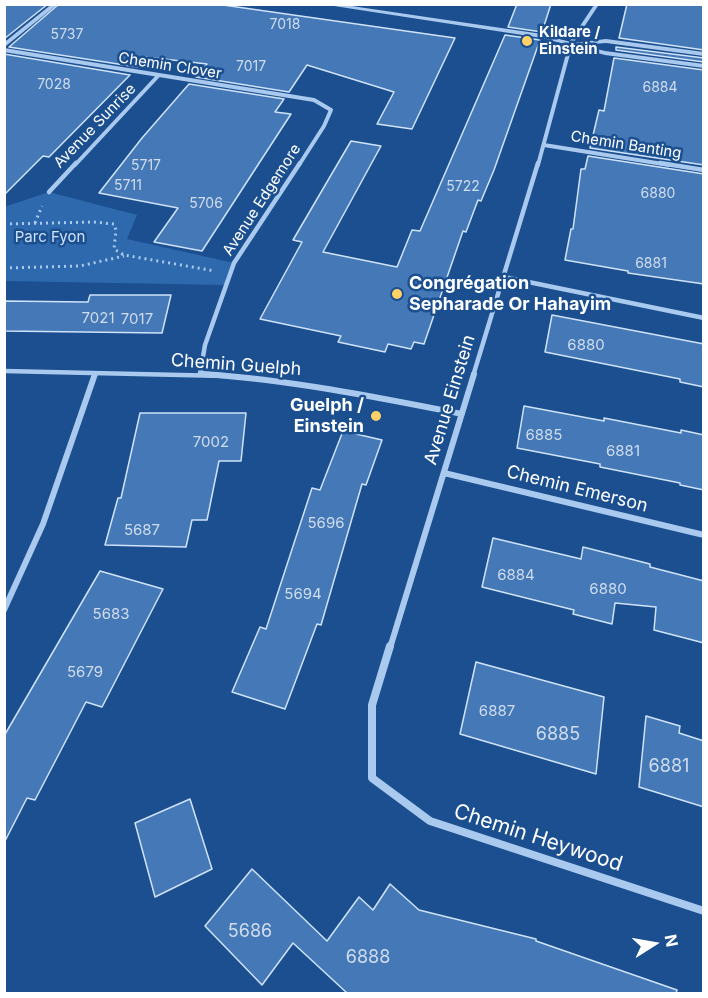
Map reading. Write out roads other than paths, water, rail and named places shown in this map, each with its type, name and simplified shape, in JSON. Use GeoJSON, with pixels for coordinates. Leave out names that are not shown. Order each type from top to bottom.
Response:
{"type":"FeatureCollection","features":[{"type":"Feature","properties":{"kind":"street"},"geometry":{"type":"LineString","coordinates":[[4,48],[55,4]]}},
{"type":"Feature","properties":{"kind":"street"},"geometry":{"type":"LineString","coordinates":[[323,4],[542,36],[605,53],[704,66]]}},
{"type":"Feature","properties":{"kind":"street","name":"Avenue Einstein"},"geometry":{"type":"LineString","coordinates":[[372,778],[372,705],[544,145],[571,43],[597,4]]}},
{"type":"Feature","properties":{"kind":"street"},"geometry":{"type":"LineString","coordinates":[[571,43],[606,41],[704,54]]}},
{"type":"Feature","properties":{"kind":"street","name":"Chemin Clover"},"geometry":{"type":"LineString","coordinates":[[4,48],[159,76],[314,100],[331,110]]}},
{"type":"Feature","properties":{"kind":"street","name":"Avenue Sunrise"},"geometry":{"type":"LineString","coordinates":[[49,192],[159,76]]}},
{"type":"Feature","properties":{"kind":"street","name":"Avenue Edgemore"},"geometry":{"type":"LineString","coordinates":[[200,374],[205,345],[234,263],[324,126],[331,110]]}},
{"type":"Feature","properties":{"kind":"street","name":"Chemin Banting"},"geometry":{"type":"LineString","coordinates":[[544,145],[704,170]]}},
{"type":"Feature","properties":{"kind":"street"},"geometry":{"type":"LineString","coordinates":[[504,278],[704,318]]}},
{"type":"Feature","properties":{"kind":"street","name":"Chemin Guelph"},"geometry":{"type":"LineString","coordinates":[[4,371],[200,374],[259,378],[322,387],[462,414]]}},
{"type":"Feature","properties":{"kind":"street"},"geometry":{"type":"LineString","coordinates":[[4,610],[21,580],[44,521],[95,374]]}},
{"type":"Feature","properties":{"kind":"street","name":"Chemin Emerson"},"geometry":{"type":"LineString","coordinates":[[444,473],[704,535]]}},
{"type":"Feature","properties":{"kind":"street","name":"Chemin Heywood"},"geometry":{"type":"LineString","coordinates":[[372,778],[430,821],[704,911]]}},
{"type":"Feature","properties":{"kind":"place","name":"Kildare / Einstein"},"geometry":{"type":"Point","coordinates":[527,41]}},
{"type":"Feature","properties":{"kind":"place","name":"Congrégation Sepharade Or Hahayim"},"geometry":{"type":"Point","coordinates":[397,294]}},
{"type":"Feature","properties":{"kind":"place","name":"Guelph / Einstein"},"geometry":{"type":"Point","coordinates":[376,416]}},
{"type":"Feature","properties":{"kind":"park label","name":"Parc Fyon"},"geometry":{"type":"Point","coordinates":[50,237]}}]}
